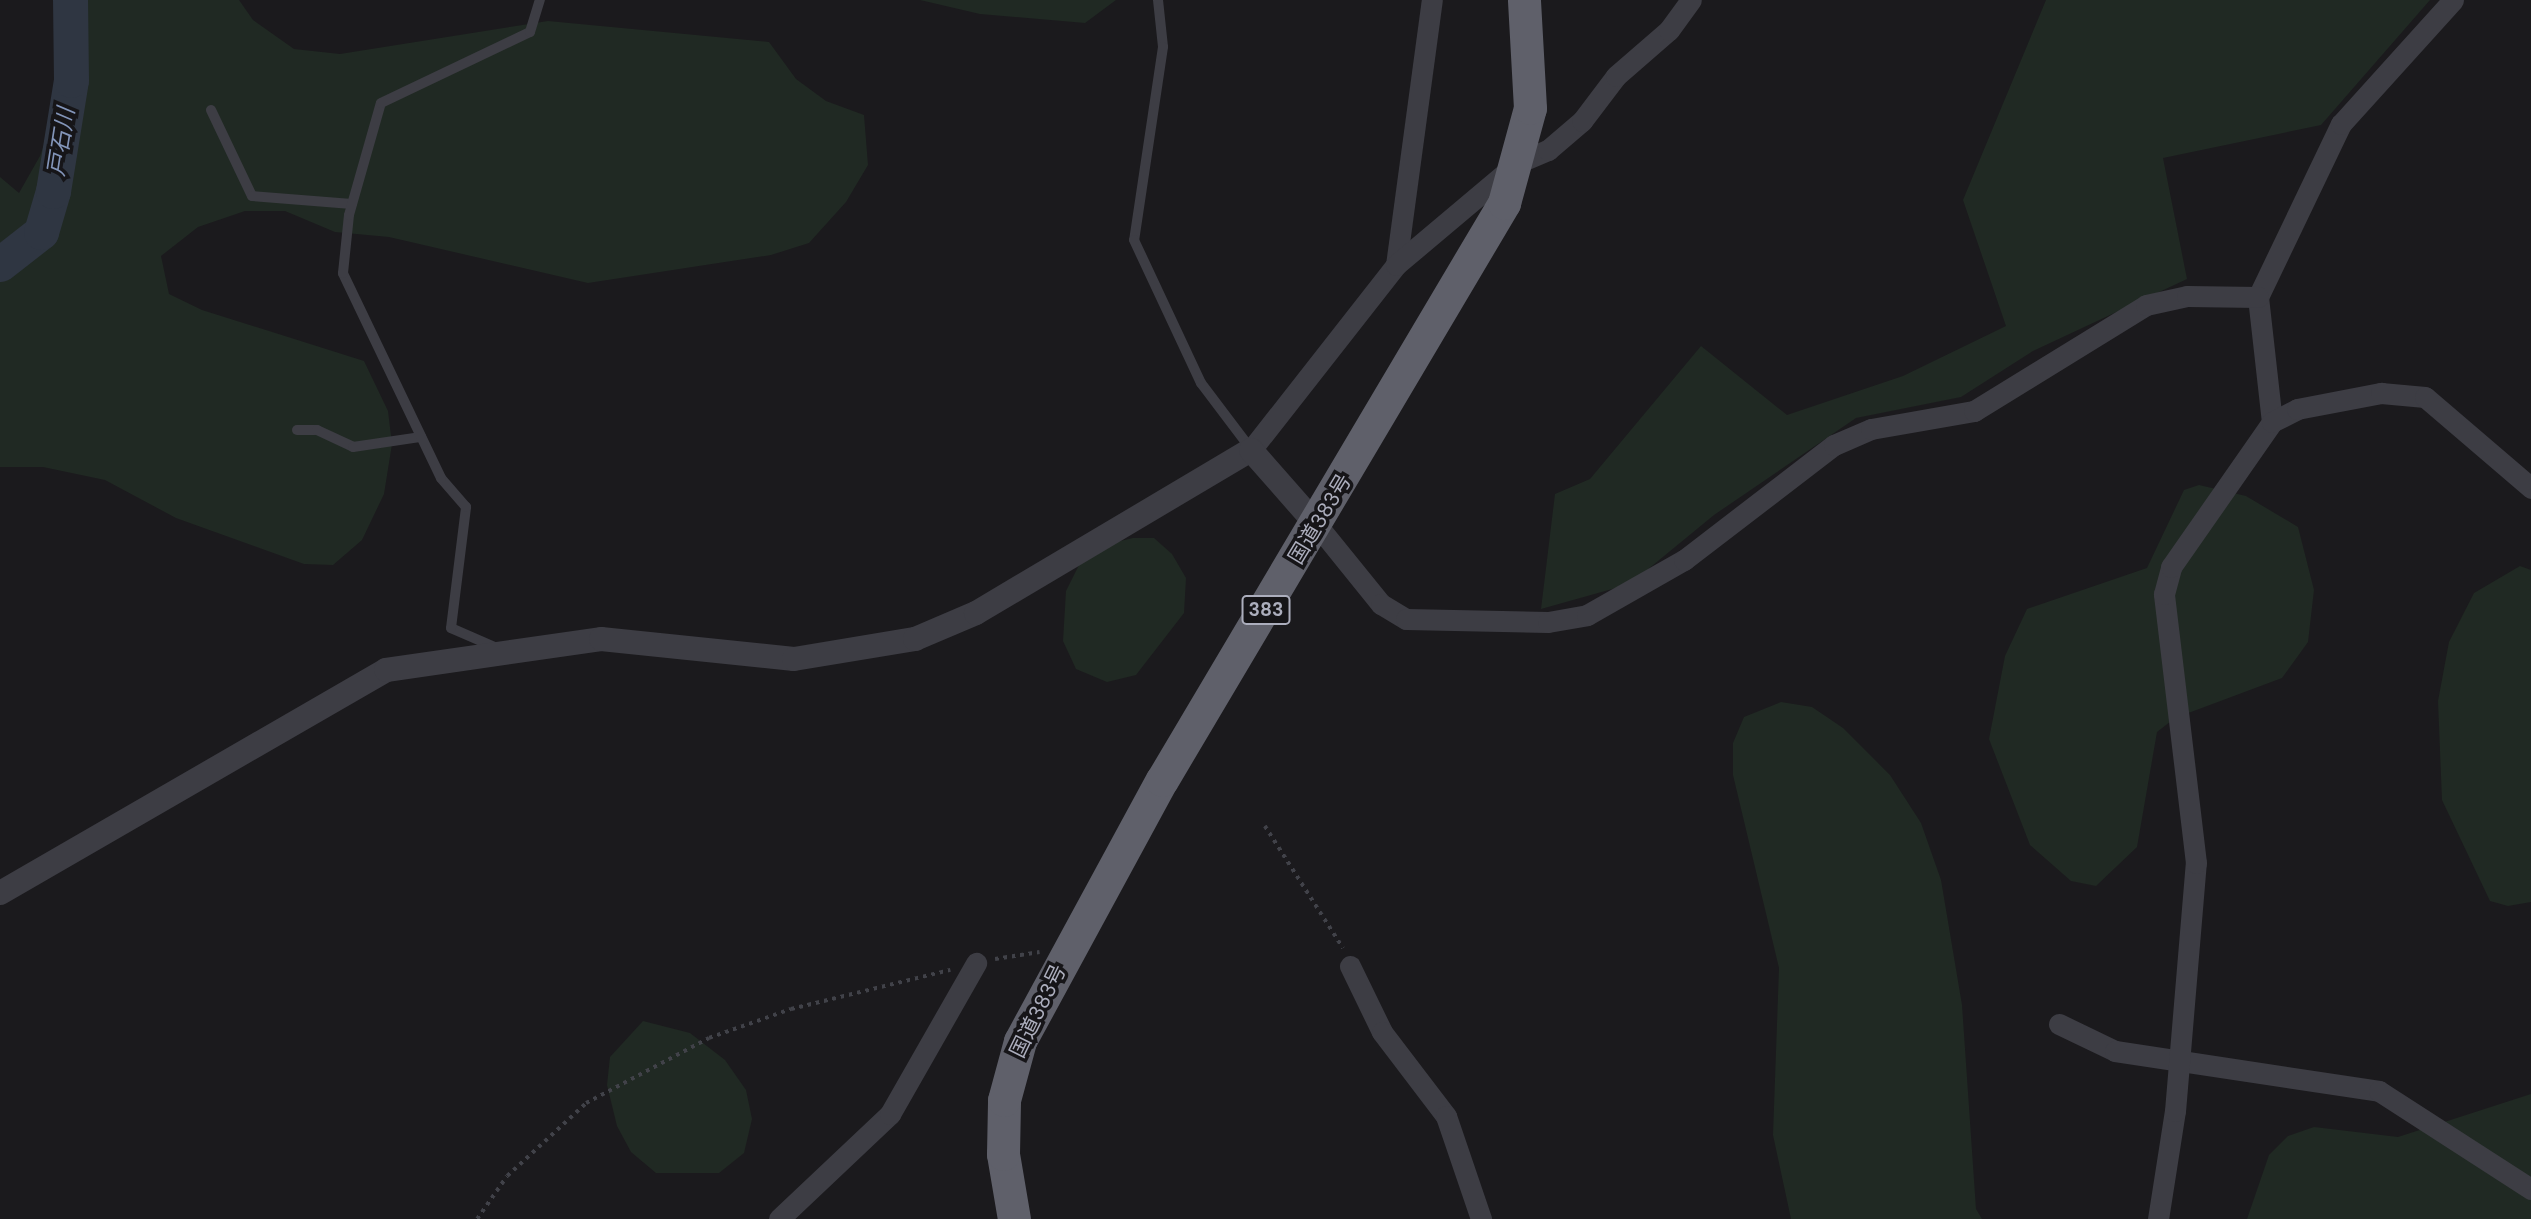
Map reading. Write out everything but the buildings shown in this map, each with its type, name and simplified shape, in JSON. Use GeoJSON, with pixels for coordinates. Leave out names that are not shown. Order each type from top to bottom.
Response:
{"type":"FeatureCollection","features":[{"type":"Feature","properties":{"kind":"highway","name":"国道383号"},"geometry":{"type":"LineString","coordinates":[[1014,1219],[1003,1154],[1004,1100],[1020,1041],[1069,948],[1504,203],[1530,108],[1524,0]]}},
{"type":"Feature","properties":{"kind":"street"},"geometry":{"type":"LineString","coordinates":[[1395,265],[1432,0]]}},
{"type":"Feature","properties":{"kind":"street"},"geometry":{"type":"LineString","coordinates":[[2272,422],[2258,297],[2341,124],[2453,0]]}},
{"type":"Feature","properties":{"kind":"street"},"geometry":{"type":"LineString","coordinates":[[0,893],[386,670],[506,651],[645,639],[794,659],[915,639],[976,613],[1251,450],[1395,265],[1517,163],[1548,150],[1582,121],[1616,76],[1669,30],[1689,1]]}},
{"type":"Feature","properties":{"kind":"street"},"geometry":{"type":"LineString","coordinates":[[1251,450],[1381,604],[1406,619],[1548,622],[1587,615],[1684,560],[1834,445],[1871,429],[1974,411],[2146,305],[2187,296],[2258,297]]}},
{"type":"Feature","properties":{"kind":"street"},"geometry":{"type":"LineString","coordinates":[[2158,1219],[2196,863],[2164,594],[2171,567],[2196,524],[2272,422],[2297,409],[2381,393],[2425,397],[2531,488]]}},
{"type":"Feature","properties":{"kind":"street"},"geometry":{"type":"LineString","coordinates":[[779,1219],[890,1114],[976,963]]}},
{"type":"Feature","properties":{"kind":"street"},"geometry":{"type":"LineString","coordinates":[[1350,966],[1382,1032],[1446,1116],[1481,1219]]}},
{"type":"Feature","properties":{"kind":"street"},"geometry":{"type":"LineString","coordinates":[[2059,1024],[2115,1051],[2379,1091],[2531,1189]]}},
{"type":"Feature","properties":{"kind":"lane"},"geometry":{"type":"LineString","coordinates":[[506,651],[451,628],[466,507],[441,478],[343,273],[352,204],[381,103],[530,32],[540,0]]}},
{"type":"Feature","properties":{"kind":"lane"},"geometry":{"type":"LineString","coordinates":[[1158,0],[1163,47],[1134,240],[1201,383],[1251,450]]}},
{"type":"Feature","properties":{"kind":"lane"},"geometry":{"type":"LineString","coordinates":[[211,110],[252,196],[352,204]]}},
{"type":"Feature","properties":{"kind":"lane"},"geometry":{"type":"LineString","coordinates":[[297,430],[317,430],[353,447],[421,437]]}},
{"type":"Feature","properties":{"kind":"path"},"geometry":{"type":"LineString","coordinates":[[1265,826],[1333,926],[1350,966]]}},
{"type":"Feature","properties":{"kind":"path"},"geometry":{"type":"LineString","coordinates":[[477,1219],[506,1176],[586,1103],[709,1038],[791,1009],[976,963],[1069,948]]}},
{"type":"Feature","properties":{"kind":"shaded area"},"geometry":{"type":"Polygon","coordinates":[[[70,0],[239,0],[253,20],[294,49],[340,54],[548,21],[769,42],[796,79],[826,101],[864,115],[868,165],[846,202],[809,243],[771,255],[588,283],[389,237],[335,232],[285,211],[245,211],[198,227],[161,256],[169,294],[202,310],[364,361],[388,411],[392,444],[384,494],[362,540],[333,565],[304,564],[176,518],[105,480],[43,467],[0,467],[0,177],[19,193],[40,156],[57,106],[70,0]]]}},
{"type":"Feature","properties":{"kind":"shaded area"},"geometry":{"type":"Polygon","coordinates":[[[920,0],[1116,0],[1085,23],[980,14],[920,0]]]}},
{"type":"Feature","properties":{"kind":"shaded area"},"geometry":{"type":"Polygon","coordinates":[[[2046,0],[2430,0],[2321,125],[2163,158],[2187,279],[2033,351],[1961,397],[1856,418],[1714,515],[1630,584],[1541,609],[1555,494],[1590,479],[1701,346],[1787,415],[1903,376],[2006,326],[1963,200],[2046,0]]]}},
{"type":"Feature","properties":{"kind":"shaded area"},"geometry":{"type":"Polygon","coordinates":[[[2199,485],[2246,496],[2298,527],[2314,590],[2308,642],[2282,678],[2175,718],[2157,732],[2137,847],[2096,886],[2071,881],[2030,845],[1989,739],[2005,656],[2027,609],[2147,568],[2184,490],[2199,485]]]}},
{"type":"Feature","properties":{"kind":"shaded area"},"geometry":{"type":"Polygon","coordinates":[[[1133,538],[1154,538],[1172,554],[1186,578],[1184,613],[1136,675],[1107,682],[1076,669],[1063,641],[1066,591],[1087,549],[1133,538]]]}},
{"type":"Feature","properties":{"kind":"shaded area"},"geometry":{"type":"Polygon","coordinates":[[[2520,566],[2531,570],[2531,902],[2508,906],[2490,901],[2442,800],[2438,701],[2449,642],[2474,593],[2520,566]]]}},
{"type":"Feature","properties":{"kind":"shaded area"},"geometry":{"type":"Polygon","coordinates":[[[1781,702],[1812,707],[1843,728],[1890,775],[1921,823],[1941,880],[1962,1005],[1976,1209],[1982,1219],[1791,1219],[1773,1135],[1779,968],[1733,775],[1733,743],[1744,717],[1781,702]]]}},
{"type":"Feature","properties":{"kind":"shaded area"},"geometry":{"type":"Polygon","coordinates":[[[643,1021],[690,1033],[725,1060],[746,1090],[752,1119],[744,1153],[719,1173],[656,1173],[631,1152],[617,1126],[607,1085],[610,1057],[643,1021]]]}},
{"type":"Feature","properties":{"kind":"shaded area"},"geometry":{"type":"Polygon","coordinates":[[[2531,1094],[2531,1219],[2247,1219],[2269,1155],[2288,1136],[2314,1127],[2398,1137],[2531,1094]]]}},
{"type":"Feature","properties":{"kind":"waterway","name":"戸石川"},"geometry":{"type":"LineString","coordinates":[[0,264],[41,232],[53,191],[71,80],[70,0]]}}]}
